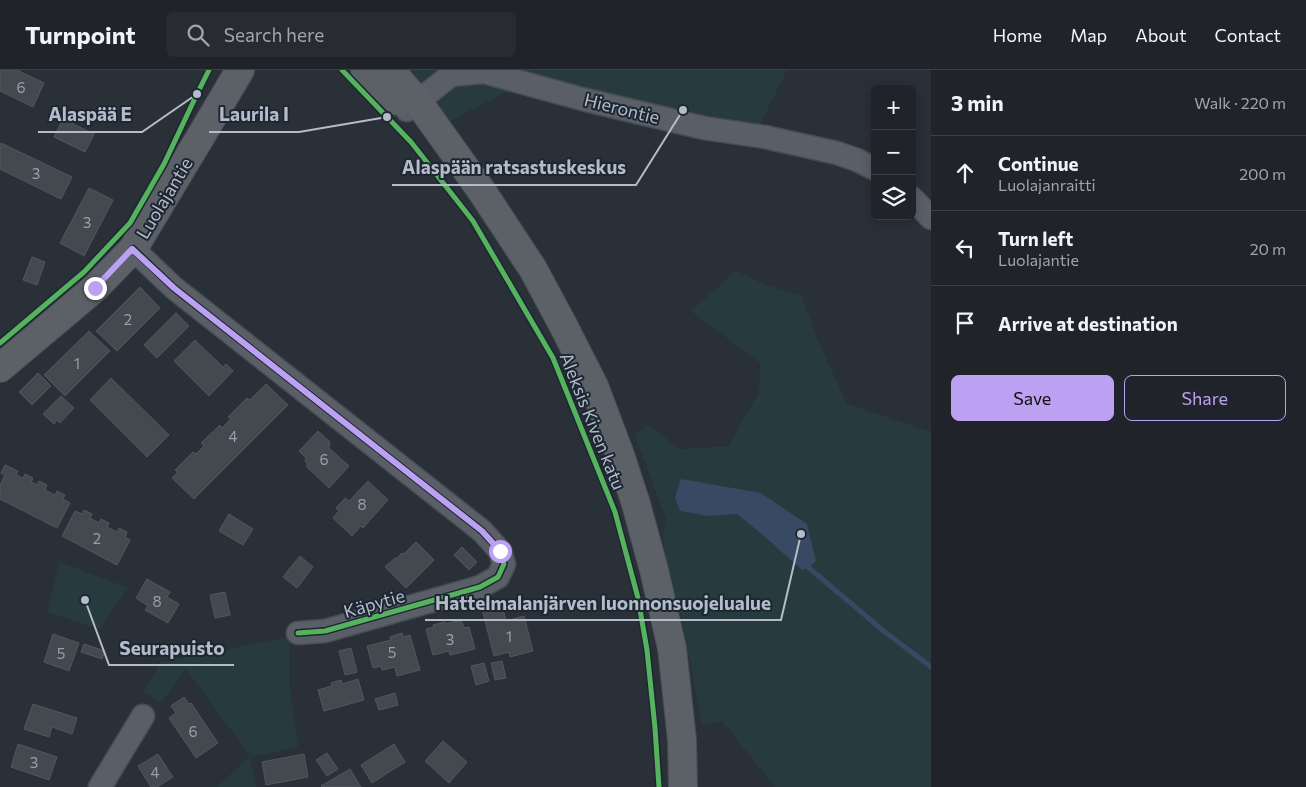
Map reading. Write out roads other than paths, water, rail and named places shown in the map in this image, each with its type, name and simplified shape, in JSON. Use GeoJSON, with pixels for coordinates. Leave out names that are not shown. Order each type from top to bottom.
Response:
{"type":"FeatureCollection","features":[{"type":"Feature","properties":{"kind":"main road","name":"Luolajantie"},"geometry":{"type":"LineString","coordinates":[[0,368],[95,288],[132,249],[202,136],[240,70]]}},
{"type":"Feature","properties":{"kind":"main road","name":"Aleksis Kiven katu"},"geometry":{"type":"LineString","coordinates":[[365,70],[412,106]]}},
{"type":"Feature","properties":{"kind":"main road","name":"Aleksis Kiven katu"},"geometry":{"type":"LineString","coordinates":[[390,70],[412,106],[481,190],[533,270],[594,386],[636,504],[672,648],[682,740],[683,787]]}},
{"type":"Feature","properties":{"kind":"street","name":"Hierontie"},"geometry":{"type":"LineString","coordinates":[[412,106],[451,75],[484,72],[582,99],[704,128],[766,137],[837,153],[871,167]]}},
{"type":"Feature","properties":{"kind":"street"},"geometry":{"type":"LineString","coordinates":[[916,202],[931,218]]}},
{"type":"Feature","properties":{"kind":"street","name":"Käpytie"},"geometry":{"type":"LineString","coordinates":[[132,249],[174,288],[482,531],[500,551],[504,564],[498,577],[480,588],[325,631],[298,633]]}},
{"type":"Feature","properties":{"kind":"street"},"geometry":{"type":"LineString","coordinates":[[100,787],[143,716]]}},
{"type":"Feature","properties":{"kind":"water"},"geometry":{"type":"Polygon","coordinates":[[[681,479],[761,493],[807,524],[816,561],[809,568],[802,570],[737,514],[709,516],[680,511],[675,497],[681,479]]]}},
{"type":"Feature","properties":{"kind":"waterway"},"geometry":{"type":"LineString","coordinates":[[809,568],[885,632],[931,667]]}},
{"type":"Feature","properties":{"kind":"place","name":"Alaspää E"},"geometry":{"type":"Point","coordinates":[197,94]}},
{"type":"Feature","properties":{"kind":"place","name":"Alaspään ratsastuskeskus"},"geometry":{"type":"Point","coordinates":[683,110]}},
{"type":"Feature","properties":{"kind":"place","name":"Laurila I"},"geometry":{"type":"Point","coordinates":[387,117]}},
{"type":"Feature","properties":{"kind":"place","name":"Hattelmalanjärven luonnonsuojelualue"},"geometry":{"type":"Point","coordinates":[801,534]}},
{"type":"Feature","properties":{"kind":"place","name":"Seurapuisto"},"geometry":{"type":"Point","coordinates":[85,600]}}]}
